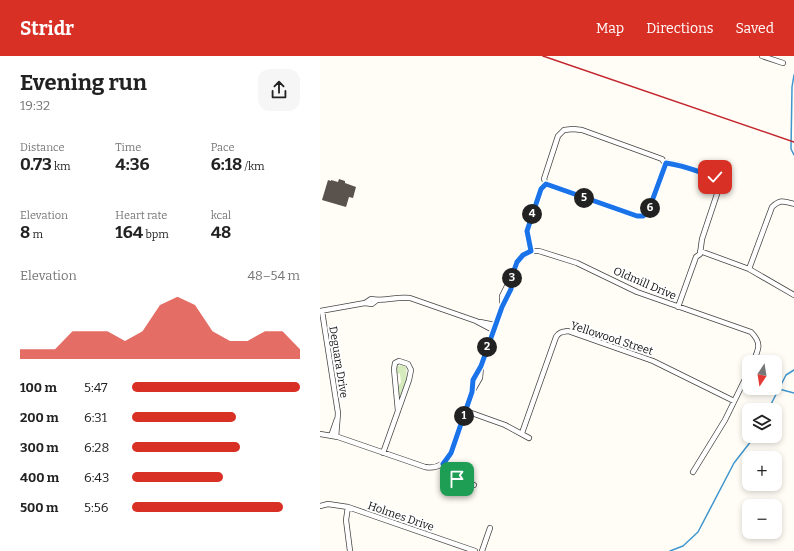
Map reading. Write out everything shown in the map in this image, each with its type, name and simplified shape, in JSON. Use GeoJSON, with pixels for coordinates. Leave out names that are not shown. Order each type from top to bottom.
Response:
{"type":"FeatureCollection","features":[{"type":"Feature","properties":{"kind":"street"},"geometry":{"type":"LineString","coordinates":[[762,56],[783,63]]}},
{"type":"Feature","properties":{"kind":"street"},"geometry":{"type":"LineString","coordinates":[[546,184],[544,179],[558,136],[564,130],[573,129],[589,133],[662,159],[666,163],[676,164],[715,177],[719,188],[700,245],[700,252],[696,257],[678,307]]}},
{"type":"Feature","properties":{"kind":"street"},"geometry":{"type":"LineString","coordinates":[[546,184],[637,216],[643,216],[648,212],[666,163]]}},
{"type":"Feature","properties":{"kind":"street"},"geometry":{"type":"LineString","coordinates":[[320,434],[332,436],[425,467],[436,467],[443,464],[450,455],[466,412],[472,392],[473,380],[481,366],[502,307],[502,296],[519,259],[531,251],[527,229],[541,189],[546,184]]}},
{"type":"Feature","properties":{"kind":"street"},"geometry":{"type":"LineString","coordinates":[[749,269],[772,207],[777,202],[783,201],[794,204]]}},
{"type":"Feature","properties":{"kind":"street","name":"Oldmill Drive"},"geometry":{"type":"LineString","coordinates":[[531,251],[543,251],[577,263],[637,292],[751,332],[757,338],[759,344],[757,355]]}},
{"type":"Feature","properties":{"kind":"street"},"geometry":{"type":"LineString","coordinates":[[700,252],[749,269],[794,295]]}},
{"type":"Feature","properties":{"kind":"street"},"geometry":{"type":"LineString","coordinates":[[321,311],[365,303],[372,304],[377,300],[399,297],[410,298],[494,327]]}},
{"type":"Feature","properties":{"kind":"street","name":"Deguara Drive"},"geometry":{"type":"LineString","coordinates":[[321,311],[338,418],[332,436]]}},
{"type":"Feature","properties":{"kind":"street","name":"Yellowood Street"},"geometry":{"type":"LineString","coordinates":[[522,433],[556,337],[559,333],[563,332],[568,332],[653,361],[734,401]]}},
{"type":"Feature","properties":{"kind":"street"},"geometry":{"type":"LineString","coordinates":[[384,453],[409,380],[411,370],[408,364],[399,361],[395,363],[394,369],[398,411]]}},
{"type":"Feature","properties":{"kind":"street"},"geometry":{"type":"LineString","coordinates":[[693,472],[725,420],[742,385]]}},
{"type":"Feature","properties":{"kind":"street"},"geometry":{"type":"LineString","coordinates":[[466,412],[522,433],[529,438]]}},
{"type":"Feature","properties":{"kind":"street"},"geometry":{"type":"LineString","coordinates":[[320,438],[332,436]]}},
{"type":"Feature","properties":{"kind":"street"},"geometry":{"type":"LineString","coordinates":[[443,464],[456,478],[474,485]]}},
{"type":"Feature","properties":{"kind":"street","name":"Holmes Drive"},"geometry":{"type":"LineString","coordinates":[[320,506],[328,504],[348,507],[475,551]]}},
{"type":"Feature","properties":{"kind":"street"},"geometry":{"type":"LineString","coordinates":[[348,507],[346,520],[350,551]]}},
{"type":"Feature","properties":{"kind":"street"},"geometry":{"type":"LineString","coordinates":[[482,551],[490,528]]}},
{"type":"Feature","properties":{"kind":"green space"},"geometry":{"type":"Polygon","coordinates":[[[402,365],[406,367],[407,378],[401,396],[399,394],[398,387],[401,382],[400,374],[399,373],[396,375],[396,369],[398,366],[402,365]]]}},
{"type":"Feature","properties":{"kind":"building"},"geometry":{"type":"Polygon","coordinates":[[[339,179],[356,187],[353,198],[349,197],[346,207],[322,200],[328,180],[338,182],[339,179]]]}},
{"type":"Feature","properties":{"kind":"waterway"},"geometry":{"type":"LineString","coordinates":[[794,75],[792,87],[791,149],[794,155]]}},
{"type":"Feature","properties":{"kind":"waterway"},"geometry":{"type":"LineString","coordinates":[[772,403],[786,375],[794,370]]}},
{"type":"Feature","properties":{"kind":"waterway"},"geometry":{"type":"LineString","coordinates":[[782,390],[794,393]]}},
{"type":"Feature","properties":{"kind":"waterway"},"geometry":{"type":"LineString","coordinates":[[670,551],[683,546],[698,532],[734,463],[750,443]]}},
{"type":"Feature","properties":{"kind":"railway"},"geometry":{"type":"LineString","coordinates":[[543,56],[794,142]]}},
{"type":"Feature","properties":{"kind":"route"},"geometry":{"type":"LineString","coordinates":[[457,479],[443,464],[451,453],[472,392],[473,380],[481,366],[503,304],[511,289],[512,276],[517,262],[523,255],[531,251],[527,231],[541,189],[546,184],[637,216],[643,216],[648,212],[666,163],[680,165],[715,177]]}}]}
